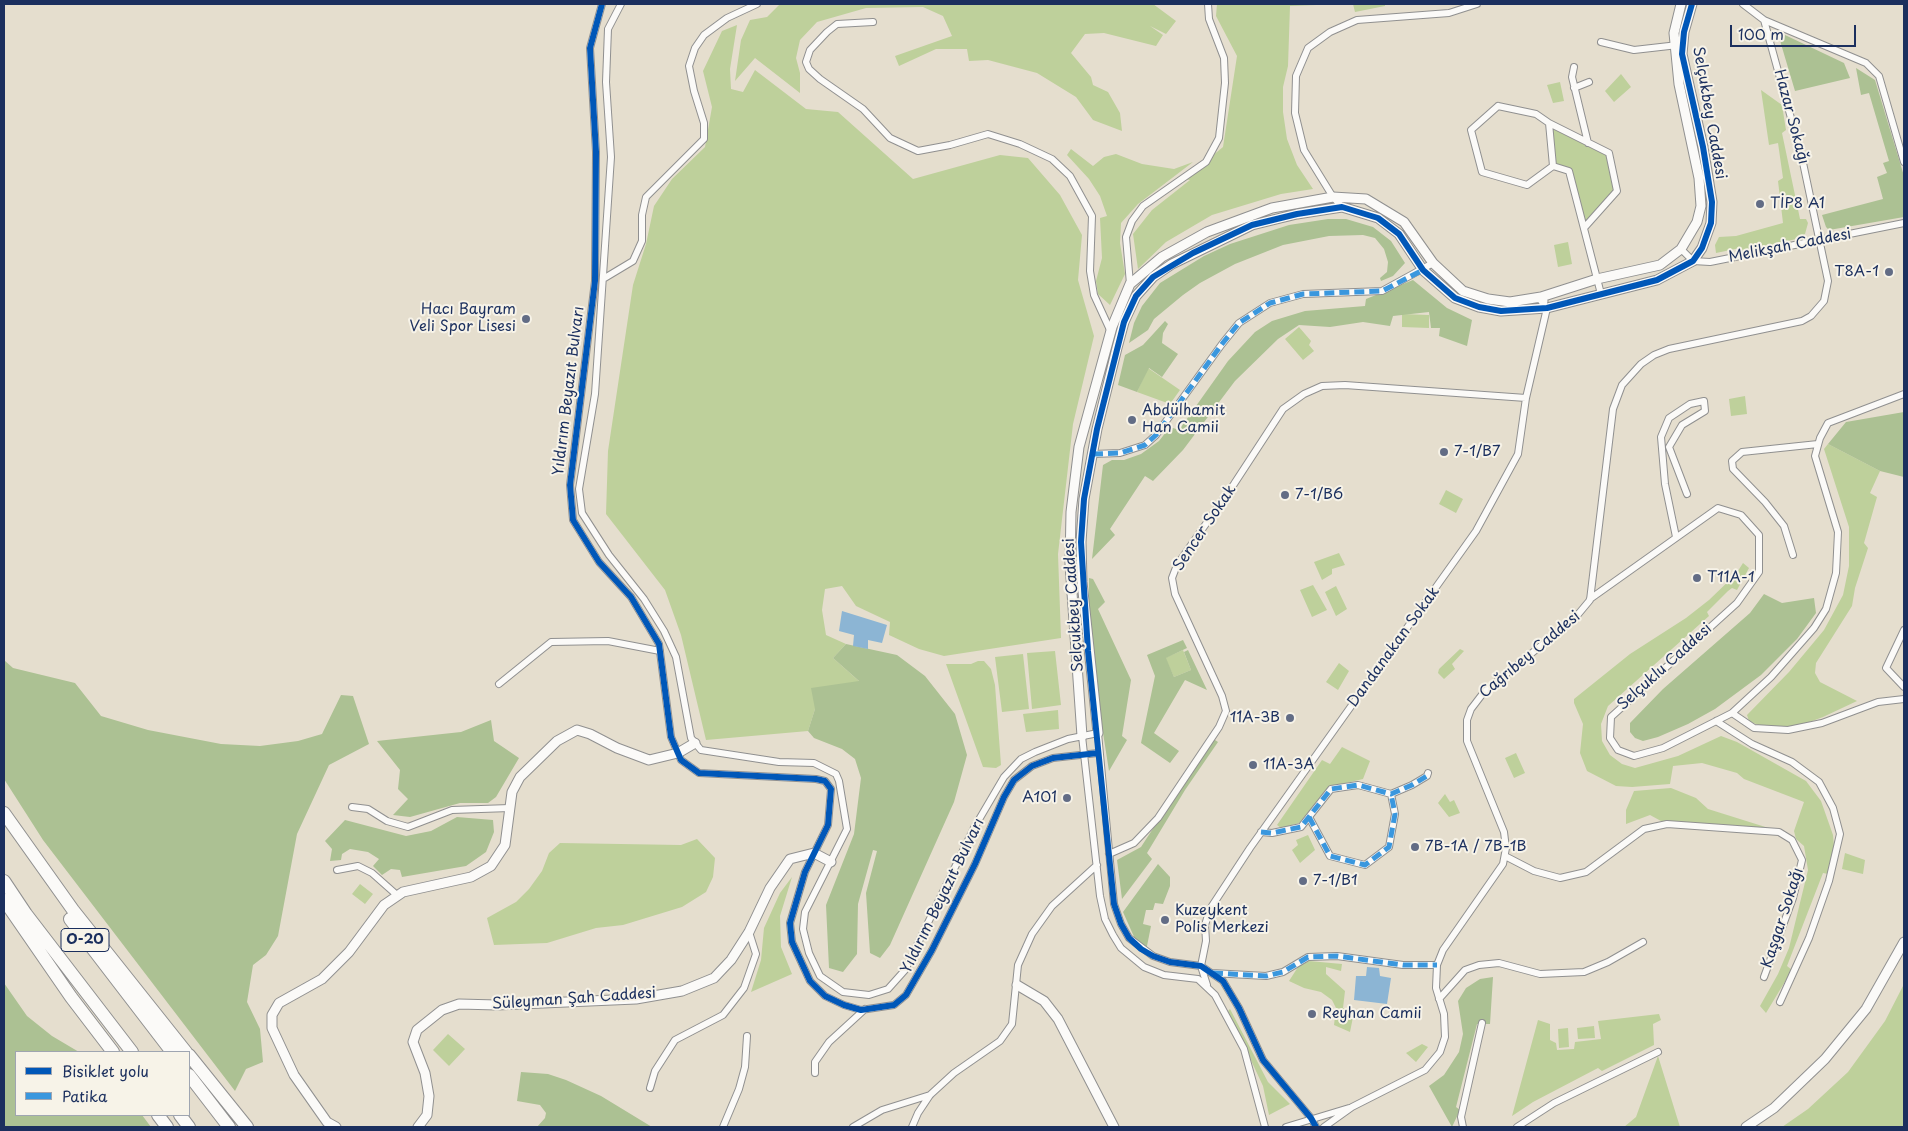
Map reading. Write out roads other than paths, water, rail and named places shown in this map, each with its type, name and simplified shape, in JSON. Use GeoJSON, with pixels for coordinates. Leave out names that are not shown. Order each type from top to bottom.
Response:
{"type":"FeatureCollection","features":[{"type":"Feature","properties":{"kind":"highway"},"geometry":{"type":"LineString","coordinates":[[4,813],[73,910],[186,1051]]}},
{"type":"Feature","properties":{"kind":"highway","name":"O-20"},"geometry":{"type":"LineString","coordinates":[[4,824],[94,953],[171,1051]]}},
{"type":"Feature","properties":{"kind":"highway","name":"O-20"},"geometry":{"type":"LineString","coordinates":[[4,881],[26,914],[131,1051]]}},
{"type":"Feature","properties":{"kind":"highway"},"geometry":{"type":"LineString","coordinates":[[4,900],[70,997],[112,1051]]}},
{"type":"Feature","properties":{"kind":"highway"},"geometry":{"type":"LineString","coordinates":[[190,1057],[246,1127]]}},
{"type":"Feature","properties":{"kind":"highway"},"geometry":{"type":"LineString","coordinates":[[190,1075],[230,1127]]}},
{"type":"Feature","properties":{"kind":"highway"},"geometry":{"type":"LineString","coordinates":[[159,1116],[167,1127]]}},
{"type":"Feature","properties":{"kind":"highway"},"geometry":{"type":"LineString","coordinates":[[181,1116],[189,1127]]}},
{"type":"Feature","properties":{"kind":"street","name":"Yıldırım Beyazıt Bulvarı"},"geometry":{"type":"LineString","coordinates":[[602,4],[590,48],[596,152],[595,281],[570,485],[573,520],[599,562],[631,597],[659,644],[671,737],[681,760],[700,773],[816,778],[825,781],[831,788],[828,826],[805,872],[790,922],[792,942],[810,981],[826,996],[844,1005],[865,1009],[894,1005],[906,995],[945,924],[975,864],[1004,797],[1014,780],[1032,766],[1053,758],[1098,753]]}},
{"type":"Feature","properties":{"kind":"street","name":"Yıldırım Beyazıt Bulvarı"},"geometry":{"type":"LineString","coordinates":[[621,4],[608,28],[606,82],[611,157],[596,394],[579,489],[582,513],[609,555],[644,599],[664,631],[676,657],[691,738],[701,750],[715,754],[779,762],[814,763],[836,774],[847,829],[805,912],[803,929],[809,952],[820,976],[843,992],[869,995],[888,989],[905,970],[974,828],[1004,776],[1016,763],[1028,756],[1068,739],[1098,733]]}},
{"type":"Feature","properties":{"kind":"street"},"geometry":{"type":"LineString","coordinates":[[603,279],[633,261],[642,241],[642,216],[646,198],[704,139],[704,122],[694,91],[689,66],[695,48],[704,35],[728,18],[758,4]]}},
{"type":"Feature","properties":{"kind":"street"},"geometry":{"type":"LineString","coordinates":[[1130,284],[1126,237],[1132,221],[1143,206],[1206,162],[1219,138],[1225,83],[1224,58],[1209,19],[1208,4]]}},
{"type":"Feature","properties":{"kind":"street"},"geometry":{"type":"LineString","coordinates":[[1342,207],[1333,197],[1304,150],[1295,113],[1296,76],[1308,48],[1330,32],[1357,20],[1449,13],[1477,4]]}},
{"type":"Feature","properties":{"kind":"street","name":"Selçukbey Caddesi"},"geometry":{"type":"LineString","coordinates":[[1316,1127],[1311,1118],[1263,1060],[1231,992],[1223,981],[1201,966],[1153,956],[1129,938],[1121,924],[1114,904],[1088,650],[1081,542],[1084,499],[1092,454],[1124,322],[1136,296],[1153,277],[1172,264],[1252,226],[1297,214],[1342,207],[1378,218],[1392,228],[1399,234],[1423,270],[1455,298],[1478,307],[1501,311],[1547,308],[1657,280],[1693,262],[1702,248],[1711,223],[1712,202],[1703,147],[1682,54],[1674,33],[1681,4]]}},
{"type":"Feature","properties":{"kind":"street","name":"Selçukbey Caddesi"},"geometry":{"type":"LineString","coordinates":[[1207,985],[1198,979],[1164,975],[1144,967],[1121,948],[1105,919],[1084,756],[1070,564],[1071,512],[1079,447],[1111,332],[1130,284],[1162,257],[1207,232],[1272,208],[1333,197],[1366,199],[1404,222],[1433,264],[1463,291],[1488,299],[1510,302],[1541,296],[1597,279],[1660,265],[1681,249],[1697,222],[1700,206],[1699,178],[1679,84],[1679,45],[1692,4]]}},
{"type":"Feature","properties":{"kind":"street"},"geometry":{"type":"LineString","coordinates":[[1744,4],[1764,20],[1866,63],[1879,76],[1904,162]]}},
{"type":"Feature","properties":{"kind":"street","name":"Hazar Sokağı"},"geometry":{"type":"LineString","coordinates":[[1764,20],[1802,158],[1820,240]]}},
{"type":"Feature","properties":{"kind":"street"},"geometry":{"type":"LineString","coordinates":[[873,22],[837,24],[810,50],[806,62],[809,69],[820,79],[863,108],[890,138],[918,151],[950,145],[988,134],[1020,144],[1052,159],[1070,176],[1092,216],[1090,271],[1094,295],[1111,332]]}},
{"type":"Feature","properties":{"kind":"street"},"geometry":{"type":"LineString","coordinates":[[1601,42],[1634,50],[1679,45]]}},
{"type":"Feature","properties":{"kind":"street"},"geometry":{"type":"LineString","coordinates":[[1574,67],[1572,77],[1574,88],[1588,143]]}},
{"type":"Feature","properties":{"kind":"street"},"geometry":{"type":"LineString","coordinates":[[1574,88],[1589,82]]}},
{"type":"Feature","properties":{"kind":"street"},"geometry":{"type":"LineString","coordinates":[[1553,166],[1527,185],[1482,172],[1471,130],[1498,106],[1536,114],[1549,123],[1609,153],[1617,191],[1584,228]]}},
{"type":"Feature","properties":{"kind":"street"},"geometry":{"type":"LineString","coordinates":[[1549,123],[1553,166]]}},
{"type":"Feature","properties":{"kind":"street"},"geometry":{"type":"LineString","coordinates":[[1553,166],[1569,171],[1600,294]]}},
{"type":"Feature","properties":{"kind":"street","name":"Melikşah Caddesi"},"geometry":{"type":"LineString","coordinates":[[1693,262],[1710,262],[1904,223]]}},
{"type":"Feature","properties":{"kind":"street","name":"Cağrıbey Caddesi"},"geometry":{"type":"LineString","coordinates":[[1505,856],[1504,832],[1466,741],[1467,720],[1471,709],[1484,692],[1575,618],[1590,600],[1613,409],[1622,385],[1641,364],[1669,349],[1792,324],[1811,316],[1820,308],[1827,292],[1828,281],[1820,240]]}},
{"type":"Feature","properties":{"kind":"street"},"geometry":{"type":"LineString","coordinates":[[1681,249],[1693,262]]}},
{"type":"Feature","properties":{"kind":"street"},"geometry":{"type":"LineString","coordinates":[[1092,454],[1120,453],[1145,445],[1156,435],[1239,323],[1270,303],[1303,294],[1382,291],[1433,264]]}},
{"type":"Feature","properties":{"kind":"street"},"geometry":{"type":"LineString","coordinates":[[1541,296],[1547,308]]}},
{"type":"Feature","properties":{"kind":"street","name":"Dandanakan Sokak"},"geometry":{"type":"LineString","coordinates":[[1201,966],[1206,941],[1207,917],[1210,909],[1261,832],[1476,531],[1518,454],[1526,398],[1547,308]]}},
{"type":"Feature","properties":{"kind":"street"},"geometry":{"type":"LineString","coordinates":[[1107,346],[1117,348]]}},
{"type":"Feature","properties":{"kind":"street","name":"Sencer Sokak"},"geometry":{"type":"LineString","coordinates":[[1109,854],[1134,843],[1158,818],[1219,727],[1226,711],[1222,696],[1175,594],[1172,578],[1176,565],[1234,484],[1283,409],[1304,394],[1322,386],[1345,385],[1526,398]]}},
{"type":"Feature","properties":{"kind":"street","name":"Selçuklu Caddesi"},"geometry":{"type":"LineString","coordinates":[[1590,600],[1718,508],[1741,515],[1759,535],[1759,572],[1736,604],[1610,717],[1610,738],[1618,750],[1634,756],[1663,748],[1732,713],[1771,677],[1814,628],[1826,608],[1836,573],[1838,532],[1815,456],[1818,444],[1828,423],[1904,394]]}},
{"type":"Feature","properties":{"kind":"street"},"geometry":{"type":"LineString","coordinates":[[1676,537],[1666,484],[1661,437],[1669,418],[1690,404],[1704,401],[1705,411],[1682,425],[1669,447],[1687,494]]}},
{"type":"Feature","properties":{"kind":"street"},"geometry":{"type":"LineString","coordinates":[[1793,555],[1784,526],[1765,502],[1734,469],[1732,461],[1742,452],[1818,444]]}},
{"type":"Feature","properties":{"kind":"street"},"geometry":{"type":"LineString","coordinates":[[1904,630],[1886,668],[1904,687]]}},
{"type":"Feature","properties":{"kind":"street"},"geometry":{"type":"LineString","coordinates":[[499,684],[551,642],[608,641],[660,651]]}},
{"type":"Feature","properties":{"kind":"street"},"geometry":{"type":"LineString","coordinates":[[1732,713],[1746,725],[1754,728],[1788,730],[1822,723],[1878,702],[1904,699]]}},
{"type":"Feature","properties":{"kind":"street"},"geometry":{"type":"LineString","coordinates":[[1716,721],[1752,744],[1792,762],[1818,782],[1833,808],[1840,834],[1829,881],[1810,938],[1780,1002]]}},
{"type":"Feature","properties":{"kind":"street"},"geometry":{"type":"LineString","coordinates":[[336,1127],[327,1122],[294,1075],[272,1028],[272,1015],[279,1003],[322,979],[349,952],[384,905],[403,892],[471,877],[491,866],[505,846],[512,792],[520,777],[557,741],[577,730],[649,760],[678,753],[695,743]]}},
{"type":"Feature","properties":{"kind":"street"},"geometry":{"type":"LineString","coordinates":[[1261,832],[1272,833],[1301,827],[1331,789],[1358,785],[1390,794],[1412,785],[1427,776],[1428,773]]}},
{"type":"Feature","properties":{"kind":"street"},"geometry":{"type":"LineString","coordinates":[[1309,817],[1330,856],[1365,865],[1389,847],[1395,814],[1390,794]]}},
{"type":"Feature","properties":{"kind":"street"},"geometry":{"type":"LineString","coordinates":[[352,807],[368,810],[388,821],[408,826],[452,810],[510,808]]}},
{"type":"Feature","properties":{"kind":"street","name":"Kaşgar Sokağı"},"geometry":{"type":"LineString","coordinates":[[1505,856],[1534,871],[1560,878],[1586,872],[1644,830],[1667,824],[1779,832],[1792,840],[1802,860],[1792,898],[1764,977]]}},
{"type":"Feature","properties":{"kind":"street"},"geometry":{"type":"LineString","coordinates":[[814,853],[831,862]]}},
{"type":"Feature","properties":{"kind":"street","name":"Süleyman Şah Caddesi"},"geometry":{"type":"LineString","coordinates":[[418,1127],[427,1115],[429,1096],[414,1042],[417,1030],[442,1010],[459,1004],[505,1005],[636,999],[682,991],[714,978],[731,960],[749,932],[770,888],[790,859],[814,853]]}},
{"type":"Feature","properties":{"kind":"street"},"geometry":{"type":"LineString","coordinates":[[1324,1127],[1352,1107],[1424,1070],[1440,1052],[1445,1036],[1444,1014],[1436,981],[1437,965],[1443,950],[1489,885],[1505,856]]}},
{"type":"Feature","properties":{"kind":"street"},"geometry":{"type":"LineString","coordinates":[[912,1127],[918,1113],[930,1095],[954,1072],[1000,1041],[1012,1024],[1018,965],[1032,934],[1052,906],[1097,865]]}},
{"type":"Feature","properties":{"kind":"street"},"geometry":{"type":"LineString","coordinates":[[337,870],[358,866],[372,873],[398,896]]}},
{"type":"Feature","properties":{"kind":"street"},"geometry":{"type":"LineString","coordinates":[[650,1088],[655,1071],[675,1040],[723,1015],[744,988],[756,954],[749,932]]}},
{"type":"Feature","properties":{"kind":"street"},"geometry":{"type":"LineString","coordinates":[[1439,999],[1465,970],[1479,965],[1499,963],[1540,974],[1584,972],[1608,962],[1643,942]]}},
{"type":"Feature","properties":{"kind":"street"},"geometry":{"type":"LineString","coordinates":[[1746,1127],[1774,1108],[1825,1059],[1866,1009],[1904,942]]}},
{"type":"Feature","properties":{"kind":"street"},"geometry":{"type":"LineString","coordinates":[[1211,973],[1266,976],[1283,972],[1308,957],[1337,956],[1403,965],[1437,965]]}},
{"type":"Feature","properties":{"kind":"street"},"geometry":{"type":"LineString","coordinates":[[1201,966],[1207,985],[1215,994],[1244,1050],[1265,1127]]}},
{"type":"Feature","properties":{"kind":"street"},"geometry":{"type":"LineString","coordinates":[[1017,985],[1044,1001],[1058,1019],[1114,1127]]}},
{"type":"Feature","properties":{"kind":"street"},"geometry":{"type":"LineString","coordinates":[[815,1073],[815,1062],[829,1042],[865,1009]]}},
{"type":"Feature","properties":{"kind":"street"},"geometry":{"type":"LineString","coordinates":[[1463,1127],[1461,1117],[1472,1077],[1482,1023]]}},
{"type":"Feature","properties":{"kind":"street"},"geometry":{"type":"LineString","coordinates":[[723,1127],[739,1089],[745,1067],[747,1036]]}},
{"type":"Feature","properties":{"kind":"street"},"geometry":{"type":"LineString","coordinates":[[1517,1127],[1554,1103],[1658,1052]]}},
{"type":"Feature","properties":{"kind":"street"},"geometry":{"type":"LineString","coordinates":[[854,1127],[882,1110],[930,1095]]}},
{"type":"Feature","properties":{"kind":"street"},"geometry":{"type":"LineString","coordinates":[[1286,1127],[1352,1107]]}},
{"type":"Feature","properties":{"kind":"water"},"geometry":{"type":"Polygon","coordinates":[[[842,611],[887,625],[882,643],[868,640],[868,649],[853,646],[854,635],[839,631],[842,611]]]}},
{"type":"Feature","properties":{"kind":"water"},"geometry":{"type":"Polygon","coordinates":[[[1367,967],[1379,968],[1380,976],[1391,978],[1387,1004],[1354,1000],[1356,976],[1366,976],[1367,967]]]}},
{"type":"Feature","properties":{"kind":"place","name":"TİP8 A1"},"geometry":{"type":"Point","coordinates":[1760,204]}},
{"type":"Feature","properties":{"kind":"place","name":"T8A-1"},"geometry":{"type":"Point","coordinates":[1889,272]}},
{"type":"Feature","properties":{"kind":"place","name":"Hacı Bayram Veli Spor Lisesi"},"geometry":{"type":"Point","coordinates":[526,319]}},
{"type":"Feature","properties":{"kind":"place","name":"Abdülhamit Han Camii"},"geometry":{"type":"Point","coordinates":[1132,420]}},
{"type":"Feature","properties":{"kind":"place","name":"7-1/B7"},"geometry":{"type":"Point","coordinates":[1444,452]}},
{"type":"Feature","properties":{"kind":"place","name":"7-1/B6"},"geometry":{"type":"Point","coordinates":[1285,495]}},
{"type":"Feature","properties":{"kind":"place","name":"T11A-1"},"geometry":{"type":"Point","coordinates":[1697,578]}},
{"type":"Feature","properties":{"kind":"place","name":"11A-3B"},"geometry":{"type":"Point","coordinates":[1290,718]}},
{"type":"Feature","properties":{"kind":"place","name":"11A-3A"},"geometry":{"type":"Point","coordinates":[1253,765]}},
{"type":"Feature","properties":{"kind":"place","name":"A101"},"geometry":{"type":"Point","coordinates":[1067,798]}},
{"type":"Feature","properties":{"kind":"place","name":"7B-1A / 7B-1B"},"geometry":{"type":"Point","coordinates":[1415,847]}},
{"type":"Feature","properties":{"kind":"place","name":"7-1/B1"},"geometry":{"type":"Point","coordinates":[1303,881]}},
{"type":"Feature","properties":{"kind":"place","name":"Kuzeykent Polis Merkezi"},"geometry":{"type":"Point","coordinates":[1165,920]}},
{"type":"Feature","properties":{"kind":"place","name":"Reyhan Camii"},"geometry":{"type":"Point","coordinates":[1312,1014]}}]}
